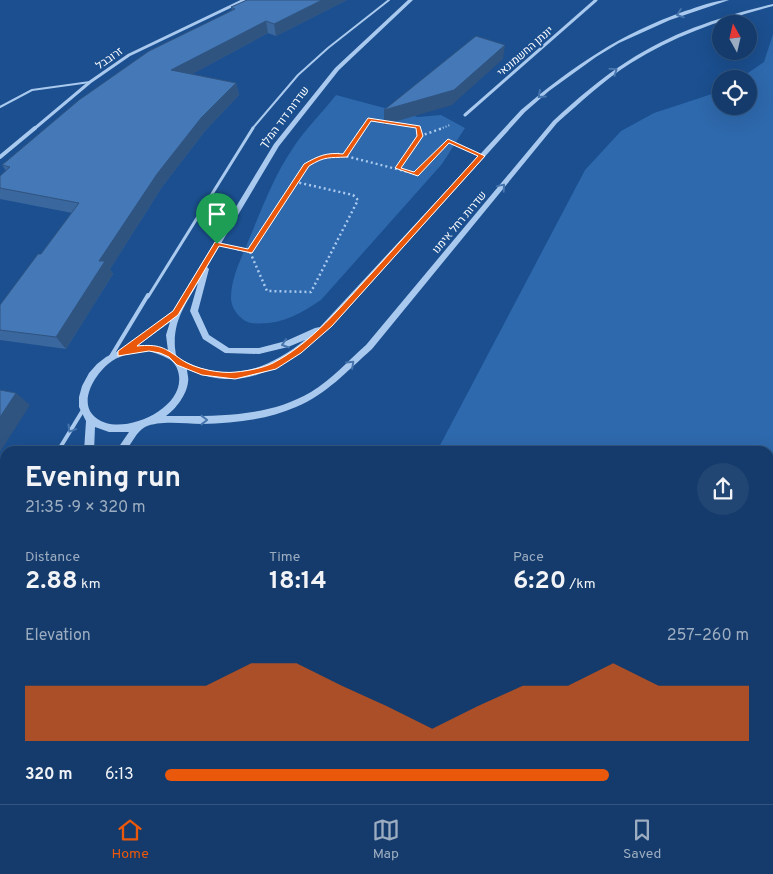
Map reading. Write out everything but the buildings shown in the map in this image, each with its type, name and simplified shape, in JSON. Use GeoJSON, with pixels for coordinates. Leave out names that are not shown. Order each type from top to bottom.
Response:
{"type":"FeatureCollection","features":[{"type":"Feature","properties":{"kind":"street","name":"זרובבל"},"geometry":{"type":"LineString","coordinates":[[0,157],[90,82],[128,55],[244,0]]}},
{"type":"Feature","properties":{"kind":"street","name":"שדרות דוד המלך"},"geometry":{"type":"LineString","coordinates":[[382,26],[402,0]]}},
{"type":"Feature","properties":{"kind":"street","name":"שדרות דוד המלך"},"geometry":{"type":"LineString","coordinates":[[172,355],[170,336],[176,313],[276,145],[337,69],[411,0]]}},
{"type":"Feature","properties":{"kind":"street","name":"יונתן החשמונאי"},"geometry":{"type":"LineString","coordinates":[[466,115],[596,0]]}},
{"type":"Feature","properties":{"kind":"street","name":"שדרות רחל אימנו"},"geometry":{"type":"LineString","coordinates":[[179,362],[205,373],[235,376],[274,367],[299,350],[329,324],[523,111],[554,83],[587,59],[626,37],[660,21],[724,0]]}},
{"type":"Feature","properties":{"kind":"street","name":"שדרות רחל אימנו"},"geometry":{"type":"LineString","coordinates":[[155,420],[231,419],[265,415],[298,403],[334,380],[369,347],[555,122],[584,94],[615,70],[684,32],[773,5]]}},
{"type":"Feature","properties":{"kind":"street"},"geometry":{"type":"LineString","coordinates":[[208,259],[194,311],[206,337],[228,351],[259,351],[288,344],[329,324]]}},
{"type":"Feature","properties":{"kind":"street","name":"שדרות דוד המלך"},"geometry":{"type":"LineString","coordinates":[[121,353],[176,313]]}},
{"type":"Feature","properties":{"kind":"street"},"geometry":{"type":"LineString","coordinates":[[149,348],[161,350],[172,355],[179,362],[184,373],[183,385],[178,398],[169,410],[155,420],[138,427],[120,430],[103,426],[91,419],[84,408],[83,395],[88,381],[97,369],[110,358],[121,353],[135,349],[149,348]]}},
{"type":"Feature","properties":{"kind":"street"},"geometry":{"type":"LineString","coordinates":[[89,446],[91,419]]}},
{"type":"Feature","properties":{"kind":"street"},"geometry":{"type":"LineString","coordinates":[[125,446],[138,427]]}},
{"type":"Feature","properties":{"kind":"lane"},"geometry":{"type":"LineString","coordinates":[[110,358],[250,132],[298,75],[328,48],[389,0]]}},
{"type":"Feature","properties":{"kind":"lane"},"geometry":{"type":"LineString","coordinates":[[0,107],[32,90],[90,82]]}},
{"type":"Feature","properties":{"kind":"lane"},"geometry":{"type":"LineString","coordinates":[[61,446],[84,408]]}},
{"type":"Feature","properties":{"kind":"path"},"geometry":{"type":"LineString","coordinates":[[398,168],[420,136],[441,130],[466,115]]}},
{"type":"Feature","properties":{"kind":"path"},"geometry":{"type":"LineString","coordinates":[[344,156],[370,120],[418,127],[420,136]]}},
{"type":"Feature","properties":{"kind":"path"},"geometry":{"type":"LineString","coordinates":[[250,252],[306,165],[320,157],[331,154],[344,156],[416,174],[448,141],[482,156]]}},
{"type":"Feature","properties":{"kind":"path"},"geometry":{"type":"LineString","coordinates":[[250,252],[267,291],[311,292],[358,200],[354,195],[296,182]]}},
{"type":"Feature","properties":{"kind":"path"},"geometry":{"type":"LineString","coordinates":[[217,244],[250,252]]}},
{"type":"Feature","properties":{"kind":"shaded area"},"geometry":{"type":"Polygon","coordinates":[[[773,34],[773,446],[440,446],[585,170],[621,131],[654,113],[712,94],[712,115],[757,115],[757,70],[752,70],[764,62],[773,34]]]}},
{"type":"Feature","properties":{"kind":"shaded area"},"geometry":{"type":"Polygon","coordinates":[[[336,95],[418,117],[441,115],[465,128],[442,164],[321,300],[297,315],[280,321],[271,323],[247,322],[237,314],[231,302],[231,290],[238,267],[280,169],[303,134],[336,95]]]}},
{"type":"Feature","properties":{"kind":"route"},"geometry":{"type":"LineString","coordinates":[[376,119],[418,127],[420,136],[398,168],[416,174],[448,141],[482,156],[329,324],[299,350],[274,367],[235,376],[205,373],[179,362],[172,355],[161,350],[149,348],[135,349],[121,353],[176,313],[217,244],[250,252],[306,165],[320,157],[331,154],[344,156],[366,122],[370,120],[376,119]]}}]}
